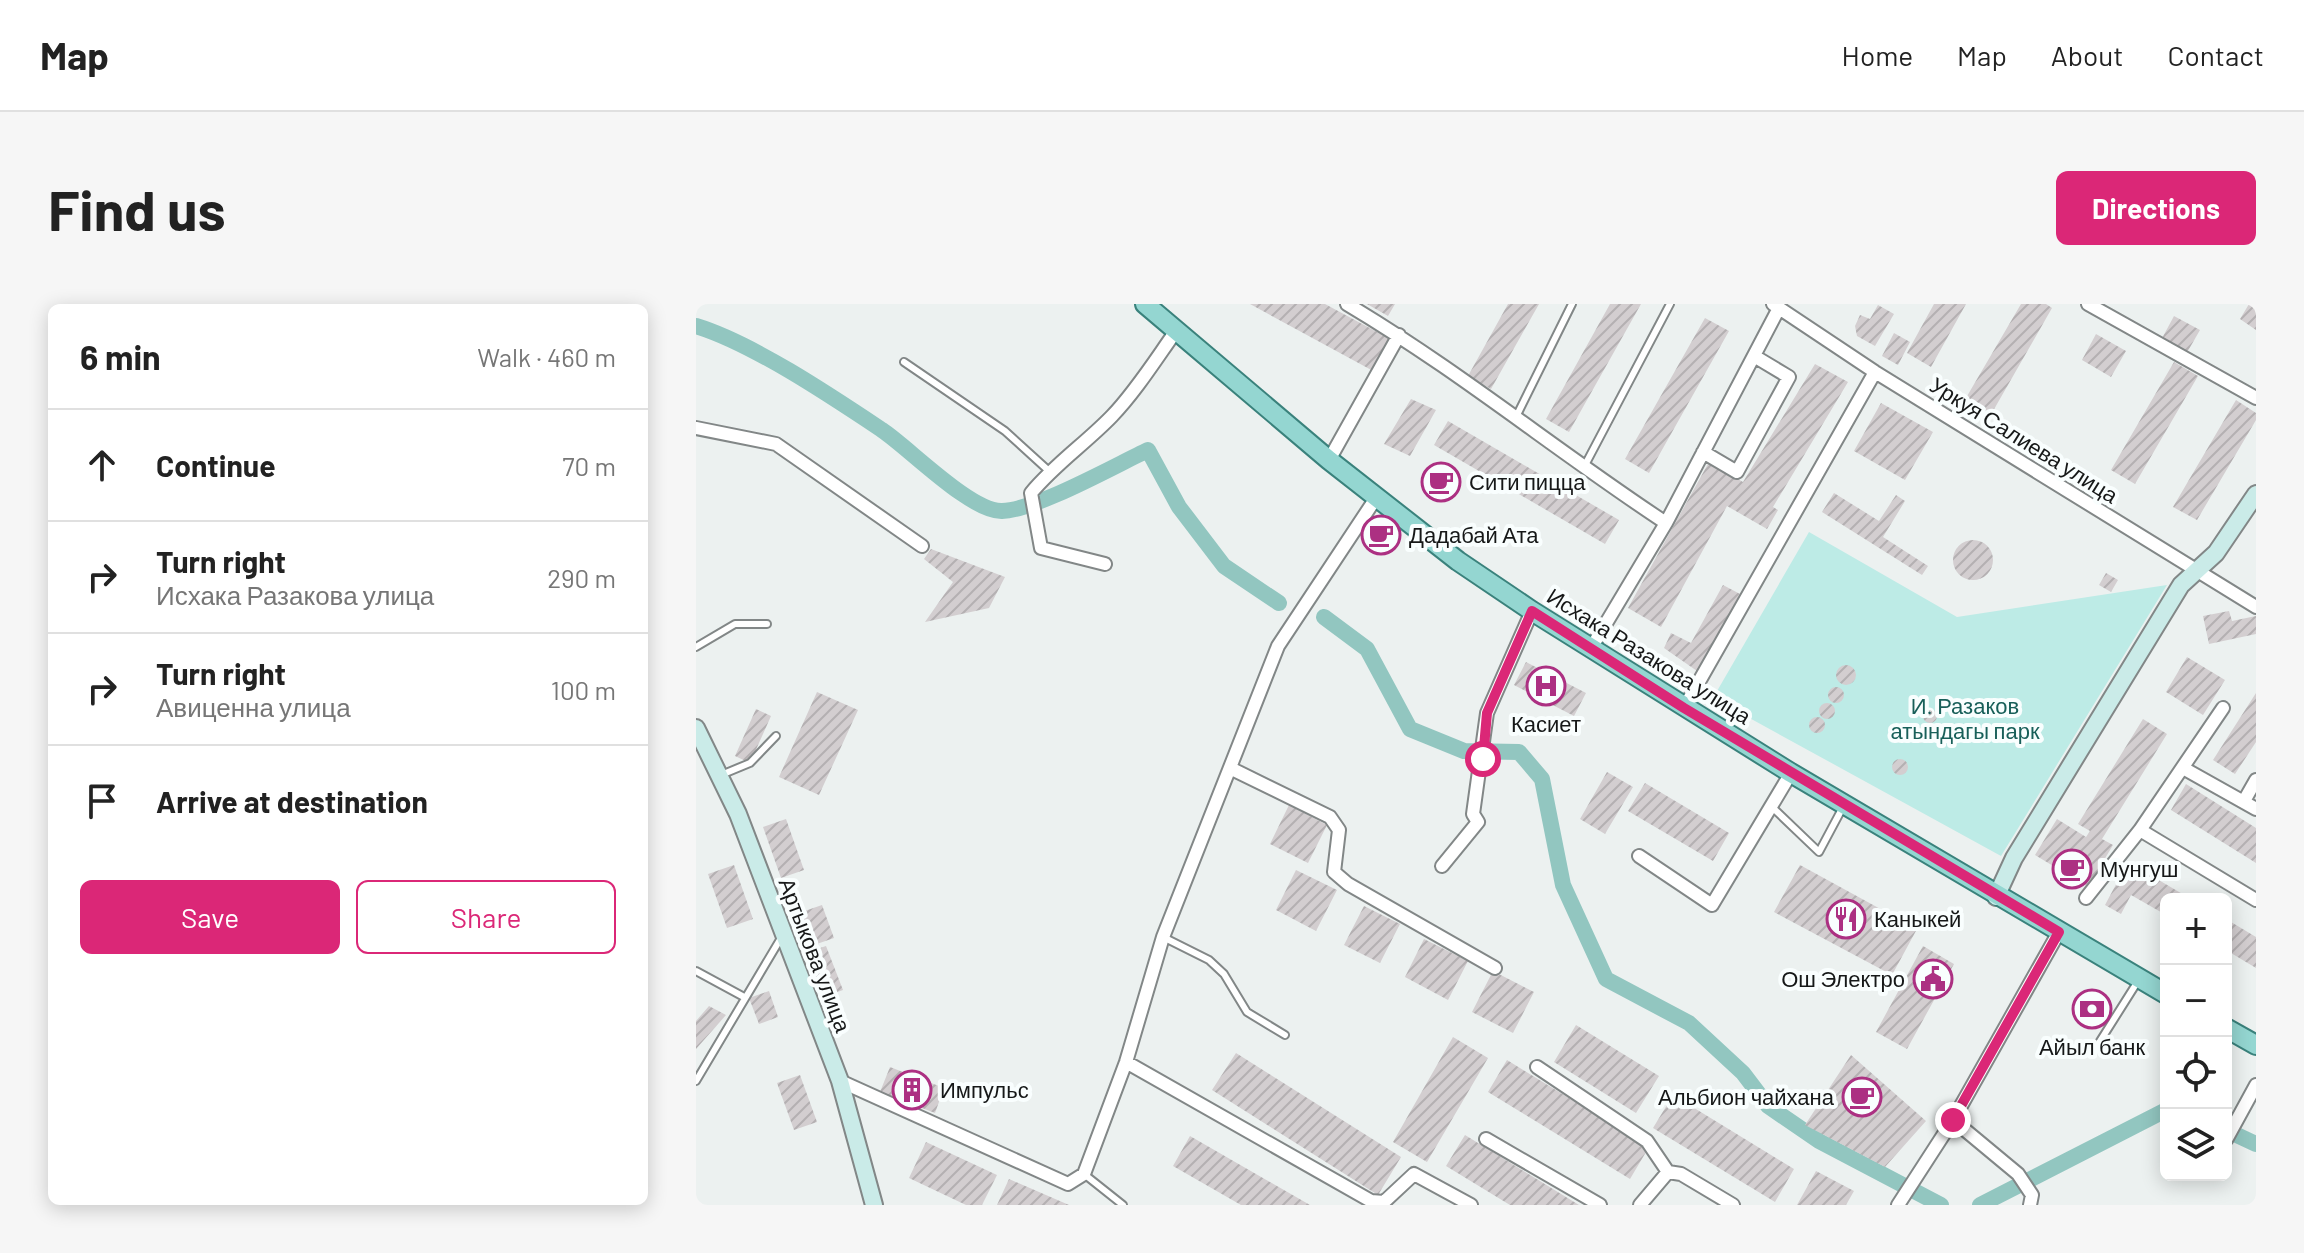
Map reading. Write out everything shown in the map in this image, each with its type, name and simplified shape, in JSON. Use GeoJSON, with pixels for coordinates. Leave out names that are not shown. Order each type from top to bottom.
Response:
{"type":"FeatureCollection","features":[{"type":"Feature","properties":{"kind":"main road","name":"Исхака Разакова улица"},"geometry":{"type":"LineString","coordinates":[[1145,304],[1376,498],[1532,611],[1684,708],[1996,897],[2160,991]]}},
{"type":"Feature","properties":{"kind":"main road"},"geometry":{"type":"LineString","coordinates":[[1996,897],[2014,858],[2181,585],[2216,553],[2256,494]]}},
{"type":"Feature","properties":{"kind":"main road","name":"Артыкова улица"},"geometry":{"type":"LineString","coordinates":[[696,728],[721,775],[840,1081],[874,1205]]}},
{"type":"Feature","properties":{"kind":"main road"},"geometry":{"type":"LineString","coordinates":[[2232,1031],[2256,1045]]}},
{"type":"Feature","properties":{"kind":"street"},"geometry":{"type":"LineString","coordinates":[[1347,304],[1399,335],[1516,417],[1583,469],[1666,523]]}},
{"type":"Feature","properties":{"kind":"street"},"geometry":{"type":"LineString","coordinates":[[2088,304],[2256,398]]}},
{"type":"Feature","properties":{"kind":"street"},"geometry":{"type":"LineString","coordinates":[[1590,650],[1666,523],[1754,356],[1776,306]]}},
{"type":"Feature","properties":{"kind":"street","name":"Уркуя Салиева улица"},"geometry":{"type":"LineString","coordinates":[[1776,306],[1875,372],[2256,607]]}},
{"type":"Feature","properties":{"kind":"street"},"geometry":{"type":"LineString","coordinates":[[1105,564],[1041,548],[1031,493],[1049,471],[1071,456],[1115,413],[1176,331]]}},
{"type":"Feature","properties":{"kind":"street"},"geometry":{"type":"LineString","coordinates":[[1329,460],[1399,335]]}},
{"type":"Feature","properties":{"kind":"street"},"geometry":{"type":"LineString","coordinates":[[1703,452],[1737,472],[1789,377],[1754,356]]}},
{"type":"Feature","properties":{"kind":"street"},"geometry":{"type":"LineString","coordinates":[[1684,708],[1875,372]]}},
{"type":"Feature","properties":{"kind":"street"},"geometry":{"type":"LineString","coordinates":[[696,428],[776,444],[922,546]]}},
{"type":"Feature","properties":{"kind":"street"},"geometry":{"type":"LineString","coordinates":[[840,1081],[1068,1184],[1084,1174],[1126,1062],[1163,937],[1232,769],[1278,646],[1376,498]]}},
{"type":"Feature","properties":{"kind":"street"},"geometry":{"type":"LineString","coordinates":[[1442,866],[1478,822],[1473,814],[1487,713],[1532,611]]}},
{"type":"Feature","properties":{"kind":"street"},"geometry":{"type":"LineString","coordinates":[[2086,898],[2140,830],[2223,708]]}},
{"type":"Feature","properties":{"kind":"street"},"geometry":{"type":"LineString","coordinates":[[2183,768],[2256,809]]}},
{"type":"Feature","properties":{"kind":"street"},"geometry":{"type":"LineString","coordinates":[[1232,769],[1330,817],[1339,830],[1334,872],[1348,884],[1495,968]]}},
{"type":"Feature","properties":{"kind":"street"},"geometry":{"type":"LineString","coordinates":[[1639,856],[1712,905],[1791,773]]}},
{"type":"Feature","properties":{"kind":"street"},"geometry":{"type":"LineString","coordinates":[[2244,801],[2256,780]]}},
{"type":"Feature","properties":{"kind":"street"},"geometry":{"type":"LineString","coordinates":[[2140,830],[2256,900]]}},
{"type":"Feature","properties":{"kind":"street"},"geometry":{"type":"LineString","coordinates":[[1900,1201],[1953,1120],[2059,932]]}},
{"type":"Feature","properties":{"kind":"street"},"geometry":{"type":"LineString","coordinates":[[1126,1062],[1371,1201],[1384,1202],[1414,1174],[1457,1202],[1471,1205]]}},
{"type":"Feature","properties":{"kind":"street"},"geometry":{"type":"LineString","coordinates":[[1537,1067],[1647,1141],[1656,1149],[1668,1172]]}},
{"type":"Feature","properties":{"kind":"street"},"geometry":{"type":"LineString","coordinates":[[2232,1130],[2256,1085]]}},
{"type":"Feature","properties":{"kind":"street"},"geometry":{"type":"LineString","coordinates":[[1953,1120],[2018,1174],[2031,1200]]}},
{"type":"Feature","properties":{"kind":"street"},"geometry":{"type":"LineString","coordinates":[[1486,1139],[1600,1205]]}},
{"type":"Feature","properties":{"kind":"street"},"geometry":{"type":"LineString","coordinates":[[1640,1205],[1668,1172]]}},
{"type":"Feature","properties":{"kind":"street"},"geometry":{"type":"LineString","coordinates":[[1668,1172],[1681,1174],[1733,1205]]}},
{"type":"Feature","properties":{"kind":"lane"},"geometry":{"type":"LineString","coordinates":[[1516,417],[1572,304]]}},
{"type":"Feature","properties":{"kind":"lane"},"geometry":{"type":"LineString","coordinates":[[1583,469],[1670,304]]}},
{"type":"Feature","properties":{"kind":"lane"},"geometry":{"type":"LineString","coordinates":[[904,362],[1005,431],[1049,471]]}},
{"type":"Feature","properties":{"kind":"lane"},"geometry":{"type":"LineString","coordinates":[[696,647],[735,624],[767,624]]}},
{"type":"Feature","properties":{"kind":"lane"},"geometry":{"type":"LineString","coordinates":[[721,775],[750,763],[776,736]]}},
{"type":"Feature","properties":{"kind":"lane"},"geometry":{"type":"LineString","coordinates":[[1772,807],[1819,852],[1845,804]]}},
{"type":"Feature","properties":{"kind":"lane"},"geometry":{"type":"LineString","coordinates":[[696,1081],[783,935]]}},
{"type":"Feature","properties":{"kind":"lane"},"geometry":{"type":"LineString","coordinates":[[1163,937],[1209,960],[1224,974],[1247,1012],[1285,1035]]}},
{"type":"Feature","properties":{"kind":"lane"},"geometry":{"type":"LineString","coordinates":[[696,971],[744,997]]}},
{"type":"Feature","properties":{"kind":"lane"},"geometry":{"type":"LineString","coordinates":[[2097,1046],[2139,979]]}},
{"type":"Feature","properties":{"kind":"lane"},"geometry":{"type":"LineString","coordinates":[[1084,1174],[1123,1205]]}},
{"type":"Feature","properties":{"kind":"green space","name":"И. Разаков атындагы парк"},"geometry":{"type":"Polygon","coordinates":[[[1809,532],[1957,617],[2167,585],[2001,856],[1713,698],[1809,532]]]}},
{"type":"Feature","properties":{"kind":"building"},"geometry":{"type":"Polygon","coordinates":[[[1250,304],[1325,304],[1392,340],[1375,372],[1250,304]]]}},
{"type":"Feature","properties":{"kind":"building"},"geometry":{"type":"Polygon","coordinates":[[[1367,304],[1395,304],[1388,316],[1367,304]]]}},
{"type":"Feature","properties":{"kind":"building"},"geometry":{"type":"Polygon","coordinates":[[[1508,304],[1539,304],[1491,389],[1468,376],[1508,304]]]}},
{"type":"Feature","properties":{"kind":"building"},"geometry":{"type":"Polygon","coordinates":[[[1610,304],[1641,304],[1569,432],[1546,419],[1610,304]]]}},
{"type":"Feature","properties":{"kind":"building"},"geometry":{"type":"Polygon","coordinates":[[[1934,304],[1966,304],[1931,367],[1907,353],[1934,304]]]}},
{"type":"Feature","properties":{"kind":"building"},"geometry":{"type":"Polygon","coordinates":[[[2021,304],[2046,304],[2052,308],[1989,418],[1963,403],[2021,304]]]}},
{"type":"Feature","properties":{"kind":"building"},"geometry":{"type":"Polygon","coordinates":[[[2249,304],[2256,304],[2256,330],[2240,319],[2249,304]]]}},
{"type":"Feature","properties":{"kind":"building"},"geometry":{"type":"Polygon","coordinates":[[[1878,305],[1894,314],[1875,346],[1857,336],[1855,326],[1860,315],[1870,319],[1878,305]]]}},
{"type":"Feature","properties":{"kind":"building"},"geometry":{"type":"Polygon","coordinates":[[[2174,316],[2200,330],[2185,356],[2160,342],[2174,316]]]}},
{"type":"Feature","properties":{"kind":"building"},"geometry":{"type":"Polygon","coordinates":[[[1705,318],[1729,331],[1649,473],[1625,459],[1705,318]]]}},
{"type":"Feature","properties":{"kind":"building"},"geometry":{"type":"Polygon","coordinates":[[[1894,333],[1910,342],[1898,365],[1882,356],[1894,333]]]}},
{"type":"Feature","properties":{"kind":"building"},"geometry":{"type":"Polygon","coordinates":[[[2096,334],[2126,351],[2111,377],[2082,360],[2096,334]]]}},
{"type":"Feature","properties":{"kind":"building"},"geometry":{"type":"Polygon","coordinates":[[[2174,362],[2198,376],[2135,484],[2111,470],[2174,362]]]}},
{"type":"Feature","properties":{"kind":"building"},"geometry":{"type":"Polygon","coordinates":[[[1815,364],[1848,382],[1773,507],[1778,510],[1767,529],[1727,506],[1661,627],[1628,608],[1709,462],[1743,482],[1815,364]]]}},
{"type":"Feature","properties":{"kind":"building"},"geometry":{"type":"Polygon","coordinates":[[[1411,399],[1436,410],[1410,456],[1384,444],[1411,399]]]}},
{"type":"Feature","properties":{"kind":"building"},"geometry":{"type":"Polygon","coordinates":[[[2236,400],[2256,413],[2256,420],[2197,520],[2173,507],[2236,400]]]}},
{"type":"Feature","properties":{"kind":"building"},"geometry":{"type":"Polygon","coordinates":[[[1881,403],[1933,432],[1905,480],[1854,451],[1881,403]]]}},
{"type":"Feature","properties":{"kind":"building"},"geometry":{"type":"Polygon","coordinates":[[[1448,421],[1619,520],[1605,544],[1434,445],[1448,421]]]}},
{"type":"Feature","properties":{"kind":"building"},"geometry":{"type":"Polygon","coordinates":[[[1834,493],[1879,521],[1896,495],[1905,501],[1883,537],[1928,566],[1922,575],[1822,512],[1834,493]]]}},
{"type":"Feature","properties":{"kind":"building"},"geometry":{"type":"Polygon","coordinates":[[[1973,540],[1987,546],[1993,560],[1987,574],[1973,580],[1959,574],[1953,560],[1959,546],[1973,540]]]}},
{"type":"Feature","properties":{"kind":"building"},"geometry":{"type":"Polygon","coordinates":[[[931,549],[1005,577],[989,608],[925,622],[953,582],[924,559],[931,549]]]}},
{"type":"Feature","properties":{"kind":"building"},"geometry":{"type":"Polygon","coordinates":[[[2106,573],[2118,580],[2111,592],[2099,585],[2106,573]]]}},
{"type":"Feature","properties":{"kind":"building"},"geometry":{"type":"Polygon","coordinates":[[[1723,585],[1740,594],[1697,671],[1664,648],[1671,633],[1691,643],[1723,585]]]}},
{"type":"Feature","properties":{"kind":"building"},"geometry":{"type":"Polygon","coordinates":[[[2229,611],[2232,621],[2256,616],[2256,634],[2209,644],[2203,616],[2229,611]]]}},
{"type":"Feature","properties":{"kind":"building"},"geometry":{"type":"Polygon","coordinates":[[[2187,657],[2225,680],[2203,715],[2166,692],[2187,657]]]}},
{"type":"Feature","properties":{"kind":"building"},"geometry":{"type":"Polygon","coordinates":[[[1526,662],[1586,693],[1574,716],[1514,685],[1526,662]]]}},
{"type":"Feature","properties":{"kind":"building"},"geometry":{"type":"Polygon","coordinates":[[[1846,665],[1853,668],[1856,675],[1853,682],[1846,685],[1839,682],[1836,675],[1839,668],[1846,665]]]}},
{"type":"Feature","properties":{"kind":"building"},"geometry":{"type":"Polygon","coordinates":[[[1833,687],[1839,687],[1844,695],[1842,701],[1833,703],[1828,698],[1828,692],[1833,687]]]}},
{"type":"Feature","properties":{"kind":"building"},"geometry":{"type":"Polygon","coordinates":[[[817,692],[858,710],[819,795],[779,777],[817,692]]]}},
{"type":"Feature","properties":{"kind":"building"},"geometry":{"type":"Polygon","coordinates":[[[2256,693],[2256,742],[2235,774],[2213,760],[2256,693]]]}},
{"type":"Feature","properties":{"kind":"building"},"geometry":{"type":"Polygon","coordinates":[[[1824,703],[1830,703],[1835,711],[1833,717],[1824,719],[1819,714],[1819,708],[1824,703]]]}},
{"type":"Feature","properties":{"kind":"building"},"geometry":{"type":"Polygon","coordinates":[[[756,709],[771,716],[750,763],[735,756],[756,709]]]}},
{"type":"Feature","properties":{"kind":"building"},"geometry":{"type":"Polygon","coordinates":[[[1930,709],[1937,716],[1930,723],[1923,716],[1930,709]]]}},
{"type":"Feature","properties":{"kind":"building"},"geometry":{"type":"Polygon","coordinates":[[[1817,717],[1823,719],[1823,731],[1817,733],[1811,731],[1809,725],[1811,719],[1817,717]]]}},
{"type":"Feature","properties":{"kind":"building"},"geometry":{"type":"Polygon","coordinates":[[[2143,719],[2167,734],[2102,839],[2113,845],[2088,887],[2035,855],[2057,819],[2086,837],[2090,831],[2078,824],[2143,719]]]}},
{"type":"Feature","properties":{"kind":"building"},"geometry":{"type":"Polygon","coordinates":[[[1918,727],[1926,735],[1918,743],[1910,735],[1918,727]]]}},
{"type":"Feature","properties":{"kind":"building"},"geometry":{"type":"Polygon","coordinates":[[[1900,759],[1906,761],[1906,773],[1900,775],[1894,773],[1892,767],[1894,761],[1900,759]]]}},
{"type":"Feature","properties":{"kind":"building"},"geometry":{"type":"Polygon","coordinates":[[[1607,772],[1633,787],[1605,834],[1580,819],[1607,772]]]}},
{"type":"Feature","properties":{"kind":"building"},"geometry":{"type":"Polygon","coordinates":[[[1645,783],[1729,833],[1713,861],[1628,811],[1645,783]]]}},
{"type":"Feature","properties":{"kind":"building"},"geometry":{"type":"Polygon","coordinates":[[[2186,784],[2256,828],[2256,863],[2171,810],[2186,784]]]}},
{"type":"Feature","properties":{"kind":"building"},"geometry":{"type":"Polygon","coordinates":[[[1289,805],[1327,825],[1308,863],[1270,844],[1289,805]]]}},
{"type":"Feature","properties":{"kind":"building"},"geometry":{"type":"Polygon","coordinates":[[[786,819],[804,870],[781,878],[763,827],[786,819]]]}},
{"type":"Feature","properties":{"kind":"building"},"geometry":{"type":"Polygon","coordinates":[[[2128,862],[2181,893],[2160,893],[2160,912],[2131,895],[2121,914],[2105,905],[2128,862]]]}},
{"type":"Feature","properties":{"kind":"building"},"geometry":{"type":"Polygon","coordinates":[[[734,865],[753,919],[727,928],[708,874],[734,865]]]}},
{"type":"Feature","properties":{"kind":"building"},"geometry":{"type":"Polygon","coordinates":[[[1800,865],[1917,929],[1892,975],[1774,912],[1800,865]]]}},
{"type":"Feature","properties":{"kind":"building"},"geometry":{"type":"Polygon","coordinates":[[[1296,870],[1337,890],[1316,931],[1276,910],[1296,870]]]}},
{"type":"Feature","properties":{"kind":"building"},"geometry":{"type":"Polygon","coordinates":[[[822,905],[834,938],[811,946],[799,913],[822,905]]]}},
{"type":"Feature","properties":{"kind":"building"},"geometry":{"type":"Polygon","coordinates":[[[1364,906],[1400,924],[1380,963],[1344,945],[1364,906]]]}},
{"type":"Feature","properties":{"kind":"building"},"geometry":{"type":"Polygon","coordinates":[[[2232,923],[2256,937],[2256,968],[2232,954],[2232,923]]]}},
{"type":"Feature","properties":{"kind":"building"},"geometry":{"type":"Polygon","coordinates":[[[1424,939],[1468,961],[1448,1000],[1405,977],[1424,939]]]}},
{"type":"Feature","properties":{"kind":"building"},"geometry":{"type":"Polygon","coordinates":[[[826,946],[843,990],[821,998],[805,953],[826,946]]]}},
{"type":"Feature","properties":{"kind":"building"},"geometry":{"type":"Polygon","coordinates":[[[1923,946],[1954,964],[1907,1049],[1876,1032],[1923,946]]]}},
{"type":"Feature","properties":{"kind":"building"},"geometry":{"type":"Polygon","coordinates":[[[1493,971],[1534,992],[1513,1033],[1472,1012],[1493,971]]]}},
{"type":"Feature","properties":{"kind":"building"},"geometry":{"type":"Polygon","coordinates":[[[769,991],[778,1017],[759,1024],[749,998],[769,991]]]}},
{"type":"Feature","properties":{"kind":"building"},"geometry":{"type":"Polygon","coordinates":[[[709,1006],[726,1015],[696,1049],[696,1021],[709,1006]]]}},
{"type":"Feature","properties":{"kind":"building"},"geometry":{"type":"Polygon","coordinates":[[[1576,1025],[1659,1076],[1636,1113],[1554,1062],[1576,1025]]]}},
{"type":"Feature","properties":{"kind":"building"},"geometry":{"type":"Polygon","coordinates":[[[1453,1037],[1488,1058],[1427,1162],[1393,1142],[1453,1037]]]}},
{"type":"Feature","properties":{"kind":"building"},"geometry":{"type":"Polygon","coordinates":[[[1236,1053],[1401,1157],[1378,1195],[1212,1090],[1236,1053]]]}},
{"type":"Feature","properties":{"kind":"building","name":"Альбион чайхана"},"geometry":{"type":"Polygon","coordinates":[[[1851,1055],[1926,1121],[1885,1167],[1805,1125],[1851,1055]]]}},
{"type":"Feature","properties":{"kind":"building"},"geometry":{"type":"Polygon","coordinates":[[[1507,1060],[1649,1147],[1630,1179],[1488,1092],[1507,1060]]]}},
{"type":"Feature","properties":{"kind":"building","name":"Импульс"},"geometry":{"type":"Polygon","coordinates":[[[890,1067],[944,1088],[935,1113],[880,1092],[890,1067]]]}},
{"type":"Feature","properties":{"kind":"building"},"geometry":{"type":"Polygon","coordinates":[[[800,1075],[817,1122],[794,1130],[777,1083],[800,1075]]]}},
{"type":"Feature","properties":{"kind":"building"},"geometry":{"type":"Polygon","coordinates":[[[1673,1095],[1794,1169],[1775,1202],[1653,1128],[1673,1095]]]}},
{"type":"Feature","properties":{"kind":"building"},"geometry":{"type":"Polygon","coordinates":[[[1465,1135],[1579,1205],[1510,1205],[1446,1166],[1465,1135]]]}},
{"type":"Feature","properties":{"kind":"building"},"geometry":{"type":"Polygon","coordinates":[[[1190,1136],[1310,1205],[1241,1205],[1173,1166],[1190,1136]]]}},
{"type":"Feature","properties":{"kind":"building"},"geometry":{"type":"Polygon","coordinates":[[[926,1142],[997,1175],[982,1205],[966,1205],[909,1178],[926,1142]]]}},
{"type":"Feature","properties":{"kind":"building"},"geometry":{"type":"Polygon","coordinates":[[[1816,1171],[1854,1191],[1846,1205],[1797,1205],[1816,1171]]]}},
{"type":"Feature","properties":{"kind":"building"},"geometry":{"type":"Polygon","coordinates":[[[1009,1179],[1069,1205],[997,1205],[1009,1179]]]}},
{"type":"Feature","properties":{"kind":"waterway"},"geometry":{"type":"LineString","coordinates":[[696,326],[766,357],[816,387],[882,430],[958,491],[989,509],[1002,511],[1034,503],[1148,450],[1179,507],[1224,566],[1279,603]]}},
{"type":"Feature","properties":{"kind":"waterway"},"geometry":{"type":"LineString","coordinates":[[1324,617],[1367,649],[1410,729],[1464,751],[1519,752],[1542,779],[1563,885],[1606,979],[1689,1023],[1743,1073],[1768,1106],[1819,1141],[1941,1205]]}},
{"type":"Feature","properties":{"kind":"waterway"},"geometry":{"type":"LineString","coordinates":[[1980,1205],[2160,1113]]}},
{"type":"Feature","properties":{"kind":"waterway"},"geometry":{"type":"LineString","coordinates":[[2232,1133],[2256,1144]]}},
{"type":"Feature","properties":{"kind":"place","name":"Сити пицца"},"geometry":{"type":"Point","coordinates":[1441,482]}},
{"type":"Feature","properties":{"kind":"place","name":"Дадабай Ата"},"geometry":{"type":"Point","coordinates":[1381,535]}},
{"type":"Feature","properties":{"kind":"place","name":"Касиет"},"geometry":{"type":"Point","coordinates":[1546,686]}},
{"type":"Feature","properties":{"kind":"place","name":"Мунгуш"},"geometry":{"type":"Point","coordinates":[2072,869]}},
{"type":"Feature","properties":{"kind":"place","name":"Каныкей"},"geometry":{"type":"Point","coordinates":[1846,919]}},
{"type":"Feature","properties":{"kind":"place","name":"Ош Электро"},"geometry":{"type":"Point","coordinates":[1933,979]}},
{"type":"Feature","properties":{"kind":"place","name":"Айыл банк"},"geometry":{"type":"Point","coordinates":[2092,1009]}},
{"type":"Feature","properties":{"kind":"place","name":"Импульс"},"geometry":{"type":"Point","coordinates":[912,1090]}},
{"type":"Feature","properties":{"kind":"place","name":"Альбион чайхана"},"geometry":{"type":"Point","coordinates":[1862,1097]}},
{"type":"Feature","properties":{"kind":"route"},"geometry":{"type":"LineString","coordinates":[[1483,759],[1487,713],[1532,611],[1684,708],[2059,932],[1953,1120]]}}]}
